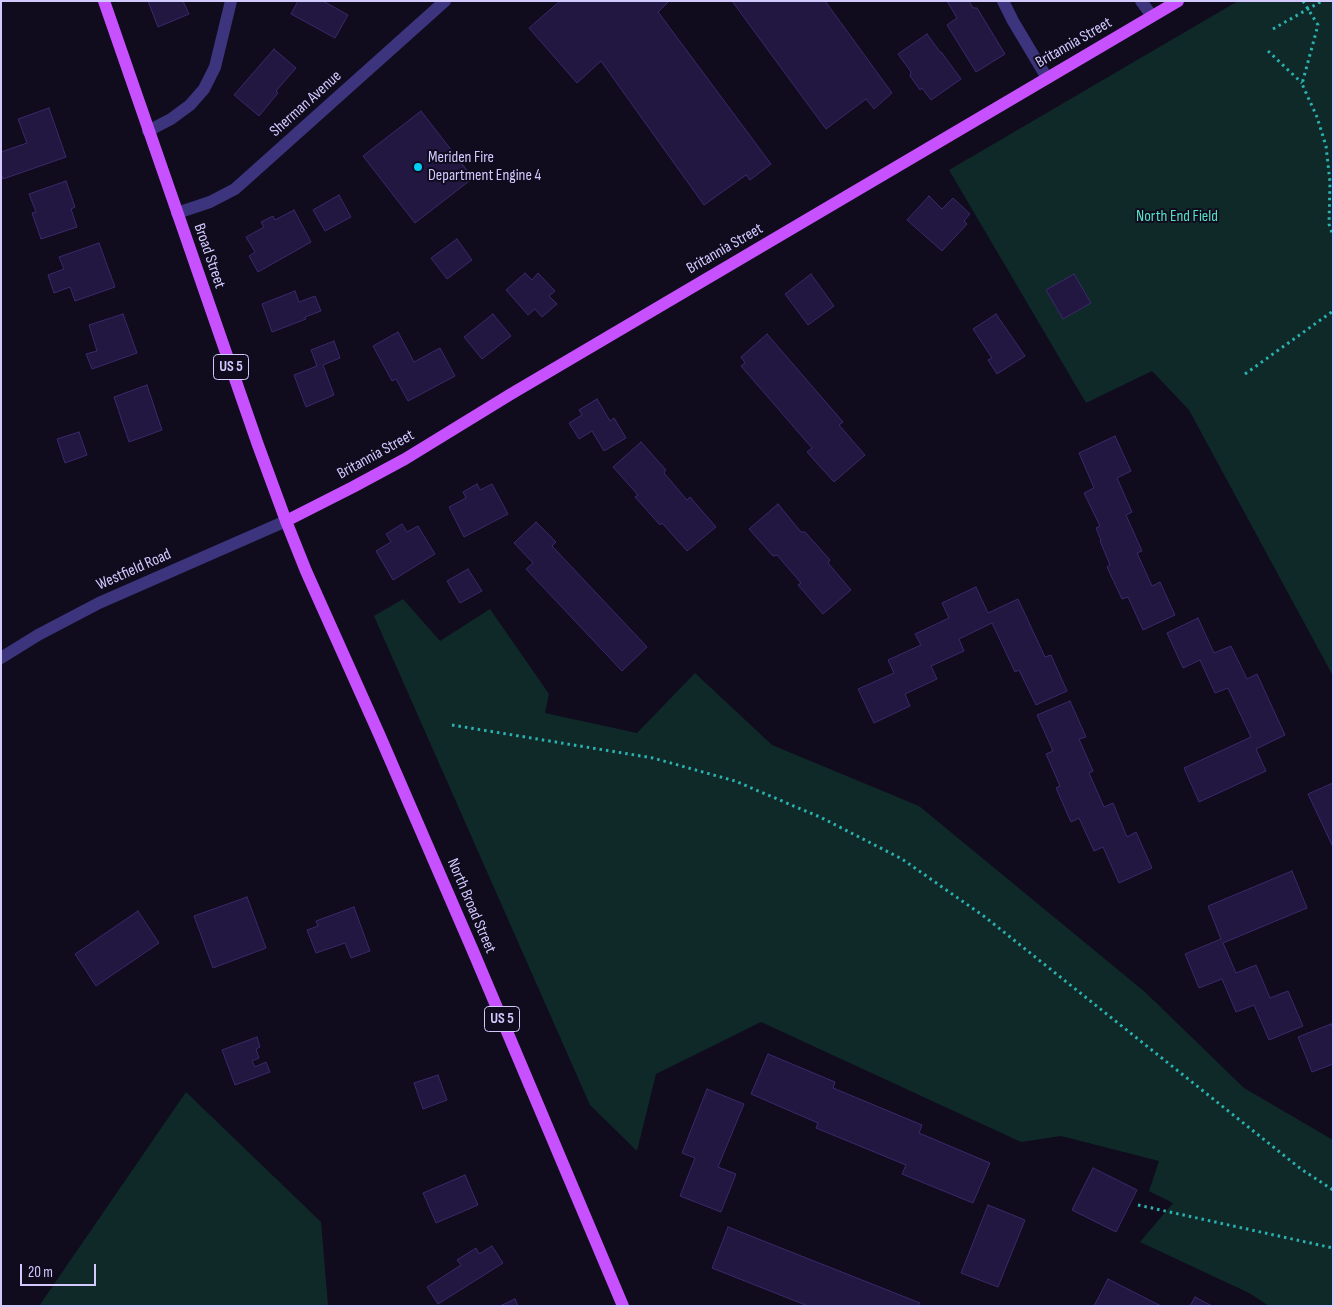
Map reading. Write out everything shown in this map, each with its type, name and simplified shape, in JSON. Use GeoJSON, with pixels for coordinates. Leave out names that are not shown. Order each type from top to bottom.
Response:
{"type":"FeatureCollection","features":[{"type":"Feature","properties":{"kind":"main road","name":"Broad Street"},"geometry":{"type":"LineString","coordinates":[[104,1],[258,446],[286,521]]}},
{"type":"Feature","properties":{"kind":"main road","name":"Britannia Street"},"geometry":{"type":"LineString","coordinates":[[286,521],[405,459],[519,389],[1178,1]]}},
{"type":"Feature","properties":{"kind":"main road","name":"North Broad Street"},"geometry":{"type":"LineString","coordinates":[[286,521],[306,571],[474,952],[623,1306]]}},
{"type":"Feature","properties":{"kind":"street"},"geometry":{"type":"LineString","coordinates":[[148,131],[184,110],[204,88],[215,67],[232,1]]}},
{"type":"Feature","properties":{"kind":"street","name":"Sherman Avenue"},"geometry":{"type":"LineString","coordinates":[[177,213],[210,202],[235,189],[445,1]]}},
{"type":"Feature","properties":{"kind":"street"},"geometry":{"type":"LineString","coordinates":[[1003,1],[1047,78]]}},
{"type":"Feature","properties":{"kind":"street"},"geometry":{"type":"LineString","coordinates":[[1140,1],[1152,16]]}},
{"type":"Feature","properties":{"kind":"street","name":"Westfield Road"},"geometry":{"type":"LineString","coordinates":[[1,658],[77,614],[148,580],[286,521]]}},
{"type":"Feature","properties":{"kind":"path"},"geometry":{"type":"LineString","coordinates":[[1302,84],[1318,25],[1303,1]]}},
{"type":"Feature","properties":{"kind":"path"},"geometry":{"type":"LineString","coordinates":[[1273,29],[1322,1]]}},
{"type":"Feature","properties":{"kind":"path"},"geometry":{"type":"LineString","coordinates":[[1268,51],[1302,84],[1317,117],[1326,146],[1330,182],[1329,224],[1333,236]]}},
{"type":"Feature","properties":{"kind":"path"},"geometry":{"type":"LineString","coordinates":[[1245,374],[1333,311]]}},
{"type":"Feature","properties":{"kind":"path"},"geometry":{"type":"LineString","coordinates":[[452,725],[653,758],[735,781],[822,818],[893,854],[985,916],[1301,1169],[1333,1190]]}},
{"type":"Feature","properties":{"kind":"path"},"geometry":{"type":"LineString","coordinates":[[1138,1205],[1333,1248]]}},
{"type":"Feature","properties":{"kind":"green space","name":"North End Field"},"geometry":{"type":"Polygon","coordinates":[[[1238,1],[1333,1],[1333,676],[1189,410],[1152,371],[1086,403],[949,170],[1238,1]]]}},
{"type":"Feature","properties":{"kind":"green space"},"geometry":{"type":"Polygon","coordinates":[[[403,599],[440,641],[490,609],[549,694],[545,713],[637,733],[695,673],[772,745],[919,806],[1145,992],[1244,1088],[1333,1140],[1333,1306],[1269,1306],[1249,1293],[1140,1242],[1173,1203],[1149,1191],[1159,1161],[1061,1136],[1021,1142],[761,1022],[656,1074],[637,1151],[590,1105],[374,616],[403,599]]]}},
{"type":"Feature","properties":{"kind":"green space"},"geometry":{"type":"Polygon","coordinates":[[[186,1092],[321,1222],[328,1306],[39,1306],[186,1092]]]}},
{"type":"Feature","properties":{"kind":"building"},"geometry":{"type":"Polygon","coordinates":[[[148,1],[183,1],[189,14],[158,27],[148,1]]]}},
{"type":"Feature","properties":{"kind":"building"},"geometry":{"type":"Polygon","coordinates":[[[298,1],[323,1],[348,15],[335,38],[291,14],[298,1]]]}},
{"type":"Feature","properties":{"kind":"building"},"geometry":{"type":"Polygon","coordinates":[[[560,1],[669,1],[658,12],[771,164],[750,180],[746,175],[704,205],[601,61],[577,83],[529,28],[560,1]]]}},
{"type":"Feature","properties":{"kind":"building"},"geometry":{"type":"Polygon","coordinates":[[[732,1],[825,1],[892,93],[874,109],[866,99],[826,129],[732,1]]]}},
{"type":"Feature","properties":{"kind":"building"},"geometry":{"type":"Polygon","coordinates":[[[947,1],[969,1],[973,8],[977,8],[1005,54],[976,72],[947,25],[957,18],[947,1]]]}},
{"type":"Feature","properties":{"kind":"building"},"geometry":{"type":"Polygon","coordinates":[[[927,34],[961,79],[931,100],[922,88],[920,90],[910,76],[911,72],[898,54],[927,34]]]}},
{"type":"Feature","properties":{"kind":"building"},"geometry":{"type":"Polygon","coordinates":[[[274,49],[296,68],[276,91],[278,93],[259,116],[234,95],[274,49]]]}},
{"type":"Feature","properties":{"kind":"building"},"geometry":{"type":"Polygon","coordinates":[[[49,108],[66,157],[3,179],[1,173],[1,152],[27,143],[18,119],[49,108]]]}},
{"type":"Feature","properties":{"kind":"building","name":"Meriden Fire Department Engine 4"},"geometry":{"type":"Polygon","coordinates":[[[421,111],[473,178],[415,223],[363,156],[421,111]]]}},
{"type":"Feature","properties":{"kind":"building"},"geometry":{"type":"Polygon","coordinates":[[[66,181],[75,207],[71,209],[77,227],[41,239],[32,213],[36,212],[29,194],[66,181]]]}},
{"type":"Feature","properties":{"kind":"building"},"geometry":{"type":"Polygon","coordinates":[[[339,195],[351,217],[325,231],[313,210],[339,195]]]}},
{"type":"Feature","properties":{"kind":"building"},"geometry":{"type":"Polygon","coordinates":[[[929,196],[942,209],[953,198],[970,214],[964,221],[967,224],[942,251],[907,220],[929,196]]]}},
{"type":"Feature","properties":{"kind":"building"},"geometry":{"type":"Polygon","coordinates":[[[294,210],[311,242],[258,272],[249,256],[255,252],[246,237],[264,227],[261,222],[273,216],[275,220],[294,210]]]}},
{"type":"Feature","properties":{"kind":"building"},"geometry":{"type":"Polygon","coordinates":[[[457,239],[472,260],[447,279],[431,258],[457,239]]]}},
{"type":"Feature","properties":{"kind":"building"},"geometry":{"type":"Polygon","coordinates":[[[99,243],[115,287],[75,301],[70,287],[54,293],[48,275],[64,269],[59,257],[99,243]]]}},
{"type":"Feature","properties":{"kind":"building"},"geometry":{"type":"Polygon","coordinates":[[[525,273],[532,280],[538,273],[555,291],[549,296],[557,304],[542,317],[535,309],[528,315],[506,290],[525,273]]]}},
{"type":"Feature","properties":{"kind":"building"},"geometry":{"type":"Polygon","coordinates":[[[811,274],[834,306],[808,325],[785,294],[811,274]]]}},
{"type":"Feature","properties":{"kind":"building"},"geometry":{"type":"Polygon","coordinates":[[[1074,274],[1091,303],[1063,319],[1046,290],[1074,274]]]}},
{"type":"Feature","properties":{"kind":"building"},"geometry":{"type":"Polygon","coordinates":[[[295,291],[299,302],[315,296],[321,311],[272,332],[262,304],[295,291]]]}},
{"type":"Feature","properties":{"kind":"building"},"geometry":{"type":"Polygon","coordinates":[[[123,314],[137,353],[92,369],[86,354],[97,351],[89,325],[123,314]]]}},
{"type":"Feature","properties":{"kind":"building"},"geometry":{"type":"Polygon","coordinates":[[[493,314],[511,336],[482,359],[464,337],[493,314]]]}},
{"type":"Feature","properties":{"kind":"building"},"geometry":{"type":"Polygon","coordinates":[[[996,314],[1025,356],[997,374],[988,360],[992,358],[973,329],[996,314]]]}},
{"type":"Feature","properties":{"kind":"building"},"geometry":{"type":"Polygon","coordinates":[[[398,332],[414,362],[440,348],[455,376],[408,401],[396,379],[392,381],[373,346],[398,332]]]}},
{"type":"Feature","properties":{"kind":"building"},"geometry":{"type":"Polygon","coordinates":[[[767,334],[843,422],[839,425],[865,455],[834,482],[807,452],[812,448],[741,366],[745,363],[741,357],[767,334]]]}},
{"type":"Feature","properties":{"kind":"building"},"geometry":{"type":"Polygon","coordinates":[[[334,341],[340,358],[323,365],[334,395],[306,407],[294,375],[317,366],[311,350],[334,341]]]}},
{"type":"Feature","properties":{"kind":"building"},"geometry":{"type":"Polygon","coordinates":[[[147,385],[162,430],[129,442],[114,397],[147,385]]]}},
{"type":"Feature","properties":{"kind":"building"},"geometry":{"type":"Polygon","coordinates":[[[597,399],[610,421],[614,418],[626,438],[604,451],[592,431],[579,439],[569,423],[582,415],[579,410],[597,399]]]}},
{"type":"Feature","properties":{"kind":"building"},"geometry":{"type":"Polygon","coordinates":[[[79,432],[87,455],[65,463],[57,439],[79,432]]]}},
{"type":"Feature","properties":{"kind":"building"},"geometry":{"type":"Polygon","coordinates":[[[1115,436],[1131,471],[1117,478],[1132,512],[1126,515],[1142,551],[1137,553],[1152,586],[1160,582],[1175,615],[1143,630],[1128,597],[1122,599],[1107,567],[1110,565],[1096,528],[1100,526],[1084,493],[1094,488],[1079,453],[1115,436]]]}},
{"type":"Feature","properties":{"kind":"building"},"geometry":{"type":"Polygon","coordinates":[[[641,442],[666,470],[664,473],[687,500],[690,497],[716,527],[687,551],[635,497],[638,495],[613,467],[641,442]]]}},
{"type":"Feature","properties":{"kind":"building"},"geometry":{"type":"Polygon","coordinates":[[[477,484],[480,490],[492,484],[508,514],[464,537],[449,507],[466,498],[463,492],[477,484]]]}},
{"type":"Feature","properties":{"kind":"building"},"geometry":{"type":"Polygon","coordinates":[[[778,504],[801,532],[805,532],[830,560],[828,563],[851,590],[823,614],[798,585],[801,583],[777,555],[773,556],[749,529],[778,504]]]}},
{"type":"Feature","properties":{"kind":"building"},"geometry":{"type":"Polygon","coordinates":[[[536,522],[556,542],[552,546],[647,647],[622,671],[526,569],[533,563],[514,543],[536,522]]]}},
{"type":"Feature","properties":{"kind":"building"},"geometry":{"type":"Polygon","coordinates":[[[402,524],[407,532],[418,526],[435,554],[393,580],[376,551],[391,542],[386,534],[402,524]]]}},
{"type":"Feature","properties":{"kind":"building"},"geometry":{"type":"Polygon","coordinates":[[[468,569],[482,591],[460,603],[447,581],[468,569]]]}},
{"type":"Feature","properties":{"kind":"building"},"geometry":{"type":"Polygon","coordinates":[[[976,587],[988,613],[1018,599],[1045,657],[1051,655],[1067,691],[1036,705],[1019,670],[1015,672],[992,623],[959,639],[964,651],[931,666],[937,679],[905,694],[910,706],[874,723],[858,689],[894,673],[888,660],[921,645],[915,634],[949,618],[942,603],[976,587]]]}},
{"type":"Feature","properties":{"kind":"building"},"geometry":{"type":"Polygon","coordinates":[[[1198,618],[1214,653],[1231,646],[1247,679],[1257,674],[1285,735],[1256,749],[1266,771],[1199,802],[1184,768],[1251,737],[1228,688],[1215,693],[1200,660],[1183,668],[1167,633],[1198,618]]]}},
{"type":"Feature","properties":{"kind":"building"},"geometry":{"type":"Polygon","coordinates":[[[1070,701],[1086,737],[1079,739],[1093,771],[1089,773],[1104,807],[1113,803],[1127,837],[1136,832],[1152,868],[1119,883],[1103,847],[1094,851],[1079,818],[1071,822],[1056,788],[1060,786],[1046,754],[1053,751],[1037,715],[1070,701]]]}},
{"type":"Feature","properties":{"kind":"building"},"geometry":{"type":"Polygon","coordinates":[[[1333,783],[1333,847],[1308,794],[1333,783]]]}},
{"type":"Feature","properties":{"kind":"building"},"geometry":{"type":"Polygon","coordinates":[[[1292,871],[1307,908],[1223,943],[1236,973],[1256,965],[1270,998],[1288,991],[1303,1026],[1269,1040],[1254,1005],[1236,1012],[1222,979],[1199,988],[1185,954],[1221,939],[1208,906],[1292,871]]]}},
{"type":"Feature","properties":{"kind":"building"},"geometry":{"type":"Polygon","coordinates":[[[247,897],[266,948],[213,968],[194,916],[247,897]]]}},
{"type":"Feature","properties":{"kind":"building"},"geometry":{"type":"Polygon","coordinates":[[[354,907],[370,951],[351,958],[345,943],[316,953],[307,930],[318,926],[316,921],[354,907]]]}},
{"type":"Feature","properties":{"kind":"building"},"geometry":{"type":"Polygon","coordinates":[[[138,911],[159,943],[96,986],[75,954],[138,911]]]}},
{"type":"Feature","properties":{"kind":"building"},"geometry":{"type":"Polygon","coordinates":[[[1331,1024],[1333,1028],[1333,1064],[1312,1072],[1298,1037],[1331,1024]]]}},
{"type":"Feature","properties":{"kind":"building"},"geometry":{"type":"Polygon","coordinates":[[[257,1037],[260,1047],[256,1049],[259,1058],[252,1061],[255,1067],[266,1062],[270,1072],[235,1085],[222,1050],[257,1037]]]}},
{"type":"Feature","properties":{"kind":"building"},"geometry":{"type":"Polygon","coordinates":[[[768,1054],[835,1082],[833,1088],[922,1125],[919,1133],[990,1163],[973,1203],[902,1174],[906,1165],[816,1128],[818,1123],[751,1094],[768,1054]]]}},
{"type":"Feature","properties":{"kind":"building"},"geometry":{"type":"Polygon","coordinates":[[[438,1075],[447,1100],[423,1109],[414,1083],[438,1075]]]}},
{"type":"Feature","properties":{"kind":"building"},"geometry":{"type":"Polygon","coordinates":[[[707,1089],[744,1104],[718,1167],[736,1174],[721,1212],[680,1196],[695,1158],[682,1153],[707,1089]]]}},
{"type":"Feature","properties":{"kind":"building"},"geometry":{"type":"Polygon","coordinates":[[[1093,1168],[1137,1190],[1116,1232],[1072,1210],[1093,1168]]]}},
{"type":"Feature","properties":{"kind":"building"},"geometry":{"type":"Polygon","coordinates":[[[465,1175],[478,1205],[436,1223],[423,1193],[465,1175]]]}},
{"type":"Feature","properties":{"kind":"building"},"geometry":{"type":"Polygon","coordinates":[[[988,1205],[1025,1220],[998,1287],[961,1273],[988,1205]]]}},
{"type":"Feature","properties":{"kind":"building"},"geometry":{"type":"Polygon","coordinates":[[[728,1227],[920,1303],[918,1306],[808,1306],[712,1268],[728,1227]]]}},
{"type":"Feature","properties":{"kind":"building"},"geometry":{"type":"Polygon","coordinates":[[[492,1246],[503,1263],[438,1304],[427,1287],[461,1265],[457,1260],[476,1248],[479,1254],[492,1246]]]}},
{"type":"Feature","properties":{"kind":"building"},"geometry":{"type":"Polygon","coordinates":[[[1108,1279],[1161,1306],[1094,1306],[1108,1279]]]}},
{"type":"Feature","properties":{"kind":"building"},"geometry":{"type":"Polygon","coordinates":[[[1195,1297],[1212,1306],[1190,1306],[1195,1297]]]}},
{"type":"Feature","properties":{"kind":"building"},"geometry":{"type":"Polygon","coordinates":[[[515,1299],[518,1306],[500,1306],[515,1299]]]}},
{"type":"Feature","properties":{"kind":"place","name":"Meriden Fire Department Engine 4"},"geometry":{"type":"Point","coordinates":[418,167]}}]}
